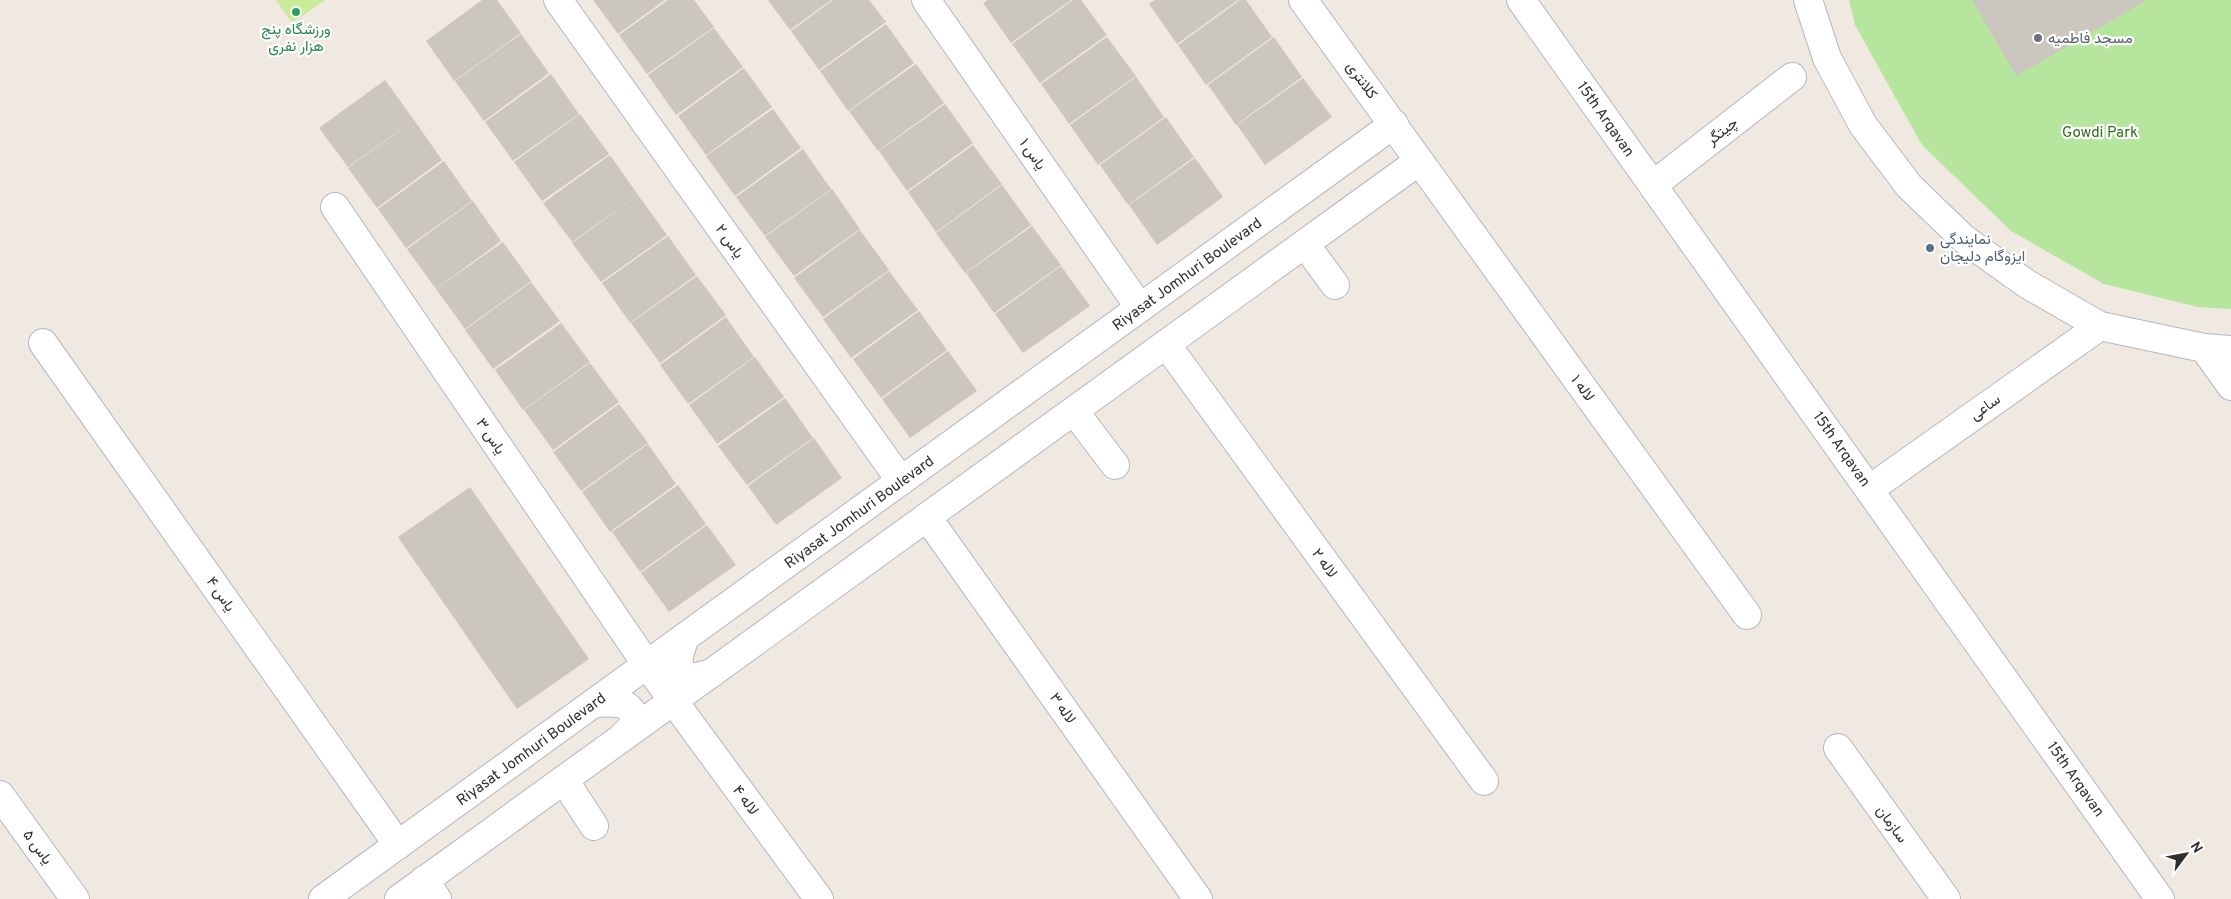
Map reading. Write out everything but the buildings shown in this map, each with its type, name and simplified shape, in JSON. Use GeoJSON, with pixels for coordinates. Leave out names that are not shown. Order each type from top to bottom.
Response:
{"type":"FeatureCollection","features":[{"type":"Feature","properties":{"kind":"street","name":"یاس ۲"},"geometry":{"type":"LineString","coordinates":[[558,0],[901,481]]}},
{"type":"Feature","properties":{"kind":"street","name":"یاس ۱"},"geometry":{"type":"LineString","coordinates":[[926,0],[1140,308]]}},
{"type":"Feature","properties":{"kind":"street","name":"کلانتری"},"geometry":{"type":"LineString","coordinates":[[1303,0],[1419,161]]}},
{"type":"Feature","properties":{"kind":"street","name":"15th Arqavan"},"geometry":{"type":"LineString","coordinates":[[1521,0],[2160,899]]}},
{"type":"Feature","properties":{"kind":"street"},"geometry":{"type":"LineString","coordinates":[[1808,0],[1827,58],[1861,121],[1909,186],[1964,239],[2027,284],[2100,326],[2204,348],[2231,350]]}},
{"type":"Feature","properties":{"kind":"street","name":"چیتگر"},"geometry":{"type":"LineString","coordinates":[[1653,185],[1792,77]]}},
{"type":"Feature","properties":{"kind":"street","name":"Riyasat Jomhuri Boulevard"},"geometry":{"type":"LineString","coordinates":[[323,899],[1140,308],[1274,204],[1394,124]]}},
{"type":"Feature","properties":{"kind":"street"},"geometry":{"type":"LineString","coordinates":[[399,899],[431,890],[564,780],[1419,161]]}},
{"type":"Feature","properties":{"kind":"street","name":"لاله ۱"},"geometry":{"type":"LineString","coordinates":[[1419,161],[1747,615]]}},
{"type":"Feature","properties":{"kind":"street","name":"یاس ۳"},"geometry":{"type":"LineString","coordinates":[[335,207],[647,665],[674,700]]}},
{"type":"Feature","properties":{"kind":"street"},"geometry":{"type":"LineString","coordinates":[[1305,244],[1335,285]]}},
{"type":"Feature","properties":{"kind":"street","name":"ساعی"},"geometry":{"type":"LineString","coordinates":[[1870,489],[2100,326]]}},
{"type":"Feature","properties":{"kind":"street","name":"یاس ۴"},"geometry":{"type":"LineString","coordinates":[[43,343],[398,845]]}},
{"type":"Feature","properties":{"kind":"street","name":"لاله ۲"},"geometry":{"type":"LineString","coordinates":[[1166,344],[1484,781]]}},
{"type":"Feature","properties":{"kind":"street"},"geometry":{"type":"LineString","coordinates":[[2204,348],[2231,386]]}},
{"type":"Feature","properties":{"kind":"street"},"geometry":{"type":"LineString","coordinates":[[1074,411],[1115,465]]}},
{"type":"Feature","properties":{"kind":"street","name":"لاله ۳"},"geometry":{"type":"LineString","coordinates":[[926,517],[1198,899]]}},
{"type":"Feature","properties":{"kind":"street"},"geometry":{"type":"LineString","coordinates":[[685,637],[678,658],[679,670],[688,679],[712,673]]}},
{"type":"Feature","properties":{"kind":"street","name":"لاله ۴"},"geometry":{"type":"LineString","coordinates":[[674,700],[819,899]]}},
{"type":"Feature","properties":{"kind":"street"},"geometry":{"type":"LineString","coordinates":[[594,703],[617,702],[630,708],[634,715],[635,724],[618,741]]}},
{"type":"Feature","properties":{"kind":"street","name":"سازمان"},"geometry":{"type":"LineString","coordinates":[[1838,748],[1946,899]]}},
{"type":"Feature","properties":{"kind":"street"},"geometry":{"type":"LineString","coordinates":[[564,780],[594,826]]}},
{"type":"Feature","properties":{"kind":"street","name":"یاس ۵"},"geometry":{"type":"LineString","coordinates":[[0,795],[75,899]]}},
{"type":"Feature","properties":{"kind":"green space","name":"ورزشگاه پنج هزار نفری"},"geometry":{"type":"Polygon","coordinates":[[[276,0],[325,0],[292,23],[276,0]]]}},
{"type":"Feature","properties":{"kind":"green space","name":"Gowdi Park"},"geometry":{"type":"Polygon","coordinates":[[[1849,0],[2231,0],[2231,309],[2198,307],[2104,284],[2011,231],[1922,145],[1855,25],[1849,0]]]}},
{"type":"Feature","properties":{"kind":"place","name":"ورزشگاه پنج هزار نفری"},"geometry":{"type":"Point","coordinates":[296,12]}},
{"type":"Feature","properties":{"kind":"place","name":"مسجد فاطمیه"},"geometry":{"type":"Point","coordinates":[2038,38]}},
{"type":"Feature","properties":{"kind":"place","name":"نمایندگی ایزوگام دلیجان"},"geometry":{"type":"Point","coordinates":[1930,248]}}]}
